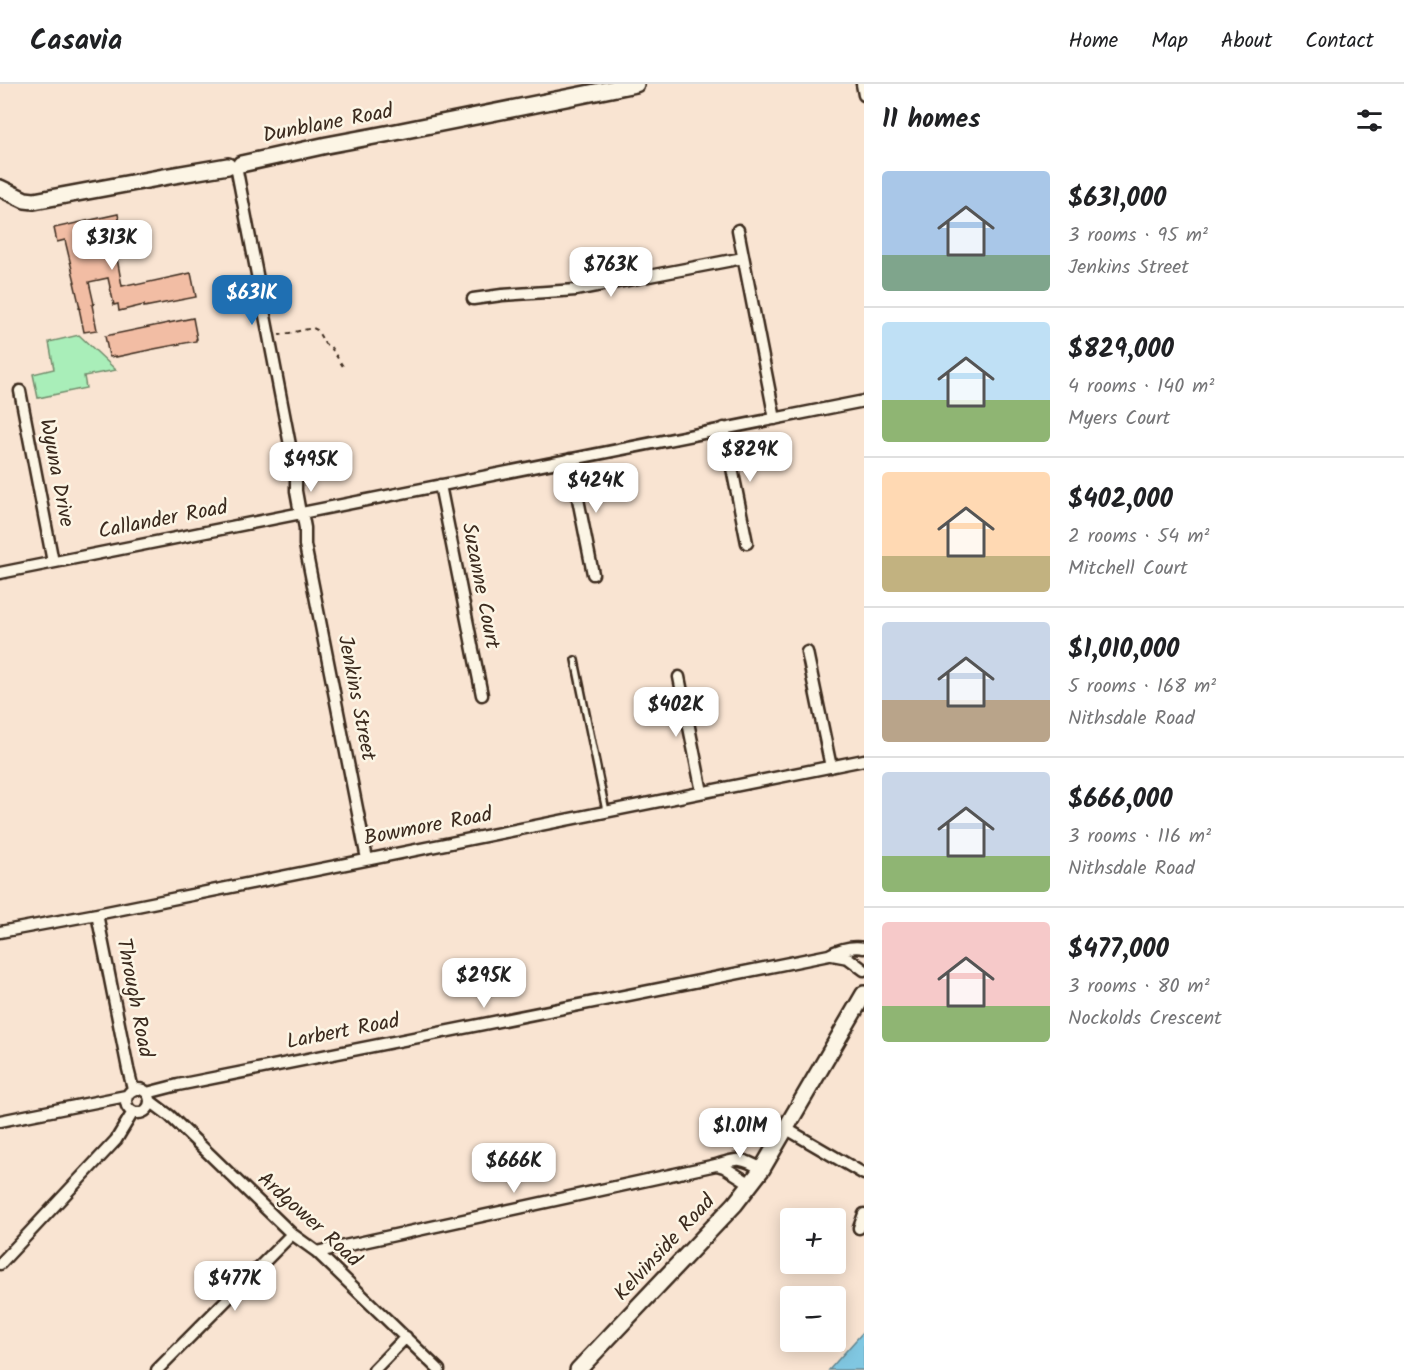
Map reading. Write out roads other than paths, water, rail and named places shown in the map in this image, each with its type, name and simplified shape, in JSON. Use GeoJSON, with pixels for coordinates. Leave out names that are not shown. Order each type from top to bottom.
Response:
{"type":"FeatureCollection","features":[{"type":"Feature","properties":{"kind":"street","name":"Dunblane Road"},"geometry":{"type":"LineString","coordinates":[[0,188],[25,201],[34,201],[169,176],[235,167],[581,89],[636,84]]}},
{"type":"Feature","properties":{"kind":"street"},"geometry":{"type":"LineString","coordinates":[[862,84],[864,95]]}},
{"type":"Feature","properties":{"kind":"street","name":"Jenkins Street"},"geometry":{"type":"LineString","coordinates":[[235,167],[296,476],[302,489],[301,537],[305,545],[368,859]]}},
{"type":"Feature","properties":{"kind":"street"},"geometry":{"type":"LineString","coordinates":[[738,230],[775,419]]}},
{"type":"Feature","properties":{"kind":"street"},"geometry":{"type":"LineString","coordinates":[[472,298],[576,290],[743,258]]}},
{"type":"Feature","properties":{"kind":"street","name":"Wyuna Drive"},"geometry":{"type":"LineString","coordinates":[[20,391],[53,562]]}},
{"type":"Feature","properties":{"kind":"street","name":"Callander Road"},"geometry":{"type":"LineString","coordinates":[[0,573],[864,401]]}},
{"type":"Feature","properties":{"kind":"street"},"geometry":{"type":"LineString","coordinates":[[724,428],[747,543]]}},
{"type":"Feature","properties":{"kind":"street"},"geometry":{"type":"LineString","coordinates":[[570,459],[593,574]]}},
{"type":"Feature","properties":{"kind":"street","name":"Suzanne Court"},"geometry":{"type":"LineString","coordinates":[[440,485],[482,695]]}},
{"type":"Feature","properties":{"kind":"street"},"geometry":{"type":"LineString","coordinates":[[807,652],[831,767]]}},
{"type":"Feature","properties":{"kind":"street"},"geometry":{"type":"LineString","coordinates":[[679,677],[702,792]]}},
{"type":"Feature","properties":{"kind":"street","name":"Bowmore Road"},"geometry":{"type":"LineString","coordinates":[[0,932],[864,760]]}},
{"type":"Feature","properties":{"kind":"street","name":"Through Road"},"geometry":{"type":"LineString","coordinates":[[97,914],[130,1093]]}},
{"type":"Feature","properties":{"kind":"street","name":"Larbert Road"},"geometry":{"type":"LineString","coordinates":[[148,1097],[189,1082],[829,955],[845,949],[864,948]]}},
{"type":"Feature","properties":{"kind":"street"},"geometry":{"type":"LineString","coordinates":[[829,955],[848,958],[864,970]]}},
{"type":"Feature","properties":{"kind":"street","name":"Kelvinside Road"},"geometry":{"type":"LineString","coordinates":[[578,1370],[735,1204],[751,1184],[864,994]]}},
{"type":"Feature","properties":{"kind":"street"},"geometry":{"type":"LineString","coordinates":[[0,1121],[97,1101],[141,1089],[148,1097],[149,1106],[141,1113],[133,1112],[127,1107],[125,1100],[130,1093]]}},
{"type":"Feature","properties":{"kind":"street","name":"Ardgower Road"},"geometry":{"type":"LineString","coordinates":[[148,1097],[292,1234],[317,1252],[439,1370]]}},
{"type":"Feature","properties":{"kind":"street"},"geometry":{"type":"LineString","coordinates":[[0,1264],[116,1140],[133,1112]]}},
{"type":"Feature","properties":{"kind":"street"},"geometry":{"type":"LineString","coordinates":[[785,1128],[864,1174]]}},
{"type":"Feature","properties":{"kind":"street"},"geometry":{"type":"LineString","coordinates":[[317,1252],[739,1159],[762,1169]]}},
{"type":"Feature","properties":{"kind":"street"},"geometry":{"type":"LineString","coordinates":[[716,1165],[724,1167],[751,1184]]}},
{"type":"Feature","properties":{"kind":"street"},"geometry":{"type":"LineString","coordinates":[[859,1228],[864,1214]]}},
{"type":"Feature","properties":{"kind":"street"},"geometry":{"type":"LineString","coordinates":[[157,1370],[292,1234]]}},
{"type":"Feature","properties":{"kind":"street"},"geometry":{"type":"LineString","coordinates":[[374,1370],[406,1337]]}},
{"type":"Feature","properties":{"kind":"lane"},"geometry":{"type":"LineString","coordinates":[[575,660],[606,811]]}},
{"type":"Feature","properties":{"kind":"water"},"geometry":{"type":"Polygon","coordinates":[[[864,1331],[864,1370],[829,1370],[864,1331]]]}}]}
